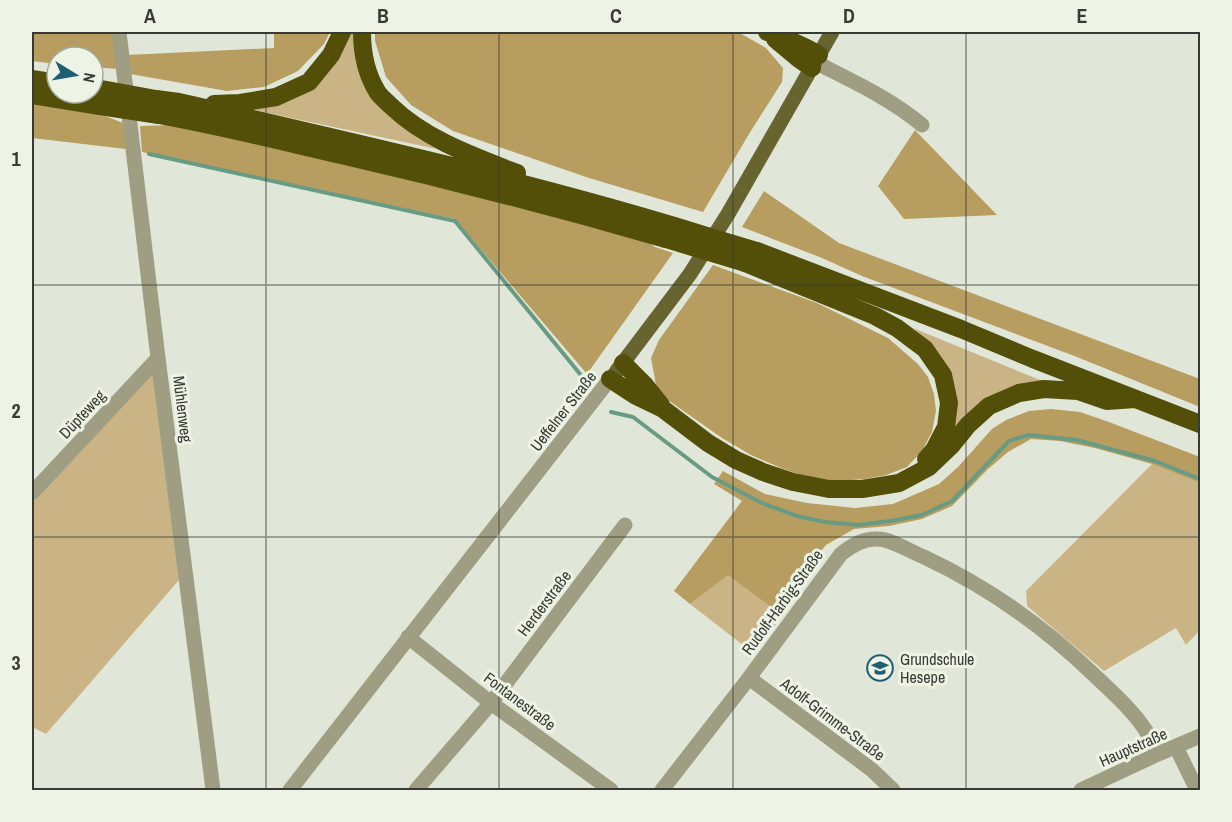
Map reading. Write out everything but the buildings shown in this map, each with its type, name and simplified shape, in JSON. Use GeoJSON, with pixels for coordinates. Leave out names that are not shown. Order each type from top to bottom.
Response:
{"type":"FeatureCollection","features":[{"type":"Feature","properties":{"kind":"highway"},"geometry":{"type":"LineString","coordinates":[[158,107],[179,102],[224,104],[276,97],[309,82],[331,55],[342,32]]}},
{"type":"Feature","properties":{"kind":"highway"},"geometry":{"type":"LineString","coordinates":[[362,32],[362,47],[368,73],[380,95],[400,115],[429,134],[518,173],[544,189]]}},
{"type":"Feature","properties":{"kind":"highway"},"geometry":{"type":"LineString","coordinates":[[767,32],[798,59],[815,62]]}},
{"type":"Feature","properties":{"kind":"highway"},"geometry":{"type":"LineString","coordinates":[[105,96],[158,107],[217,126],[670,232]]}},
{"type":"Feature","properties":{"kind":"highway"},"geometry":{"type":"LineString","coordinates":[[179,102],[544,189],[751,257],[879,308],[961,329],[1200,424]]}},
{"type":"Feature","properties":{"kind":"highway"},"geometry":{"type":"LineString","coordinates":[[879,308],[897,328],[925,349],[943,375],[949,404],[946,427],[934,450],[911,476]]}},
{"type":"Feature","properties":{"kind":"highway"},"geometry":{"type":"LineString","coordinates":[[623,363],[645,385],[663,409]]}},
{"type":"Feature","properties":{"kind":"highway"},"geometry":{"type":"LineString","coordinates":[[610,379],[636,396],[663,409],[708,443],[736,460],[793,482],[829,489],[862,489],[899,483],[929,467],[989,406],[1018,393],[1044,388],[1078,391],[1107,401],[1135,399]]}},
{"type":"Feature","properties":{"kind":"main road","name":"Ueffelner Straße"},"geometry":{"type":"LineString","coordinates":[[610,379],[690,274],[734,204],[832,32]]}},
{"type":"Feature","properties":{"kind":"street","name":"Mühlenweg"},"geometry":{"type":"LineString","coordinates":[[120,32],[158,358],[213,790]]}},
{"type":"Feature","properties":{"kind":"street"},"geometry":{"type":"LineString","coordinates":[[815,62],[866,88],[905,111],[922,125]]}},
{"type":"Feature","properties":{"kind":"street","name":"Düpteweg"},"geometry":{"type":"LineString","coordinates":[[32,493],[158,358]]}},
{"type":"Feature","properties":{"kind":"street","name":"Ueffelner Straße"},"geometry":{"type":"LineString","coordinates":[[290,790],[610,379]]}},
{"type":"Feature","properties":{"kind":"street","name":"Herderstraße"},"geometry":{"type":"LineString","coordinates":[[416,790],[492,703],[626,525]]}},
{"type":"Feature","properties":{"kind":"street","name":"Rudolf-Harbig-Straße"},"geometry":{"type":"LineString","coordinates":[[662,790],[749,678],[840,554],[858,543],[879,539],[938,564],[981,587],[1044,630],[1073,654],[1125,705],[1147,733],[1158,754]]}},
{"type":"Feature","properties":{"kind":"street","name":"Fontanestraße"},"geometry":{"type":"LineString","coordinates":[[408,638],[611,790]]}},
{"type":"Feature","properties":{"kind":"street","name":"Adolf-Grimme-Straße"},"geometry":{"type":"LineString","coordinates":[[749,678],[872,771],[893,790]]}},
{"type":"Feature","properties":{"kind":"street","name":"Hauptstraße"},"geometry":{"type":"LineString","coordinates":[[1081,790],[1200,736]]}},
{"type":"Feature","properties":{"kind":"street"},"geometry":{"type":"LineString","coordinates":[[1176,747],[1197,790]]}},
{"type":"Feature","properties":{"kind":"shaded area"},"geometry":{"type":"Polygon","coordinates":[[[32,32],[114,32],[117,69],[105,68],[105,45],[45,45],[45,63],[32,61],[32,32]]]}},
{"type":"Feature","properties":{"kind":"shaded area"},"geometry":{"type":"Polygon","coordinates":[[[274,32],[330,32],[324,44],[298,71],[264,87],[227,91],[130,74],[127,55],[274,48],[274,32]]]}},
{"type":"Feature","properties":{"kind":"shaded area"},"geometry":{"type":"Polygon","coordinates":[[[348,32],[355,32],[362,75],[446,151],[254,110],[278,105],[348,32]]]}},
{"type":"Feature","properties":{"kind":"shaded area"},"geometry":{"type":"Polygon","coordinates":[[[375,32],[738,32],[766,48],[783,68],[782,82],[703,212],[589,178],[453,131],[411,105],[386,77],[375,41],[375,32]]]}},
{"type":"Feature","properties":{"kind":"shaded area"},"geometry":{"type":"Polygon","coordinates":[[[32,103],[100,114],[123,123],[126,149],[32,138],[32,103]]]}},
{"type":"Feature","properties":{"kind":"shaded area"},"geometry":{"type":"Polygon","coordinates":[[[173,125],[358,164],[648,242],[673,253],[587,374],[455,219],[142,152],[140,126],[173,125]]]}},
{"type":"Feature","properties":{"kind":"shaded area"},"geometry":{"type":"Polygon","coordinates":[[[915,130],[997,215],[904,219],[878,186],[915,130]]]}},
{"type":"Feature","properties":{"kind":"shaded area"},"geometry":{"type":"Polygon","coordinates":[[[764,191],[839,243],[1200,379],[1200,407],[742,227],[764,191]]]}},
{"type":"Feature","properties":{"kind":"shaded area"},"geometry":{"type":"Polygon","coordinates":[[[713,265],[817,303],[888,338],[918,364],[928,377],[934,394],[936,411],[932,432],[922,451],[907,467],[886,475],[865,479],[839,481],[809,478],[751,455],[722,438],[665,398],[656,385],[651,358],[659,340],[713,265]]]}},
{"type":"Feature","properties":{"kind":"shaded area"},"geometry":{"type":"Polygon","coordinates":[[[913,328],[1045,382],[948,439],[931,343],[913,328]]]}},
{"type":"Feature","properties":{"kind":"shaded area"},"geometry":{"type":"Polygon","coordinates":[[[155,370],[179,580],[46,734],[32,727],[32,503],[155,370]]]}},
{"type":"Feature","properties":{"kind":"shaded area"},"geometry":{"type":"Polygon","coordinates":[[[1051,409],[1080,412],[1200,457],[1200,483],[1152,464],[1095,448],[1060,441],[1031,439],[1008,452],[952,506],[922,519],[889,526],[854,529],[826,545],[807,567],[783,616],[728,575],[690,604],[674,591],[742,501],[714,484],[723,471],[765,494],[807,503],[855,508],[893,504],[939,484],[958,467],[992,429],[1006,420],[1029,411],[1051,409]]]}},
{"type":"Feature","properties":{"kind":"shaded area"},"geometry":{"type":"Polygon","coordinates":[[[1152,464],[1200,483],[1200,630],[1186,645],[1176,628],[1104,671],[1027,606],[1026,591],[1152,464]]]}},
{"type":"Feature","properties":{"kind":"shaded area"},"geometry":{"type":"Polygon","coordinates":[[[728,574],[783,616],[752,652],[690,604],[728,574]]]}},
{"type":"Feature","properties":{"kind":"waterway"},"geometry":{"type":"LineString","coordinates":[[149,154],[455,221],[580,374]]}},
{"type":"Feature","properties":{"kind":"waterway"},"geometry":{"type":"LineString","coordinates":[[611,412],[633,417],[712,477],[762,503],[797,516],[825,522],[858,525],[922,515],[952,501],[1009,441],[1028,435],[1077,440],[1155,461],[1200,479]]}},
{"type":"Feature","properties":{"kind":"place","name":"Grundschule Hesepe"},"geometry":{"type":"Point","coordinates":[880,668]}}]}
